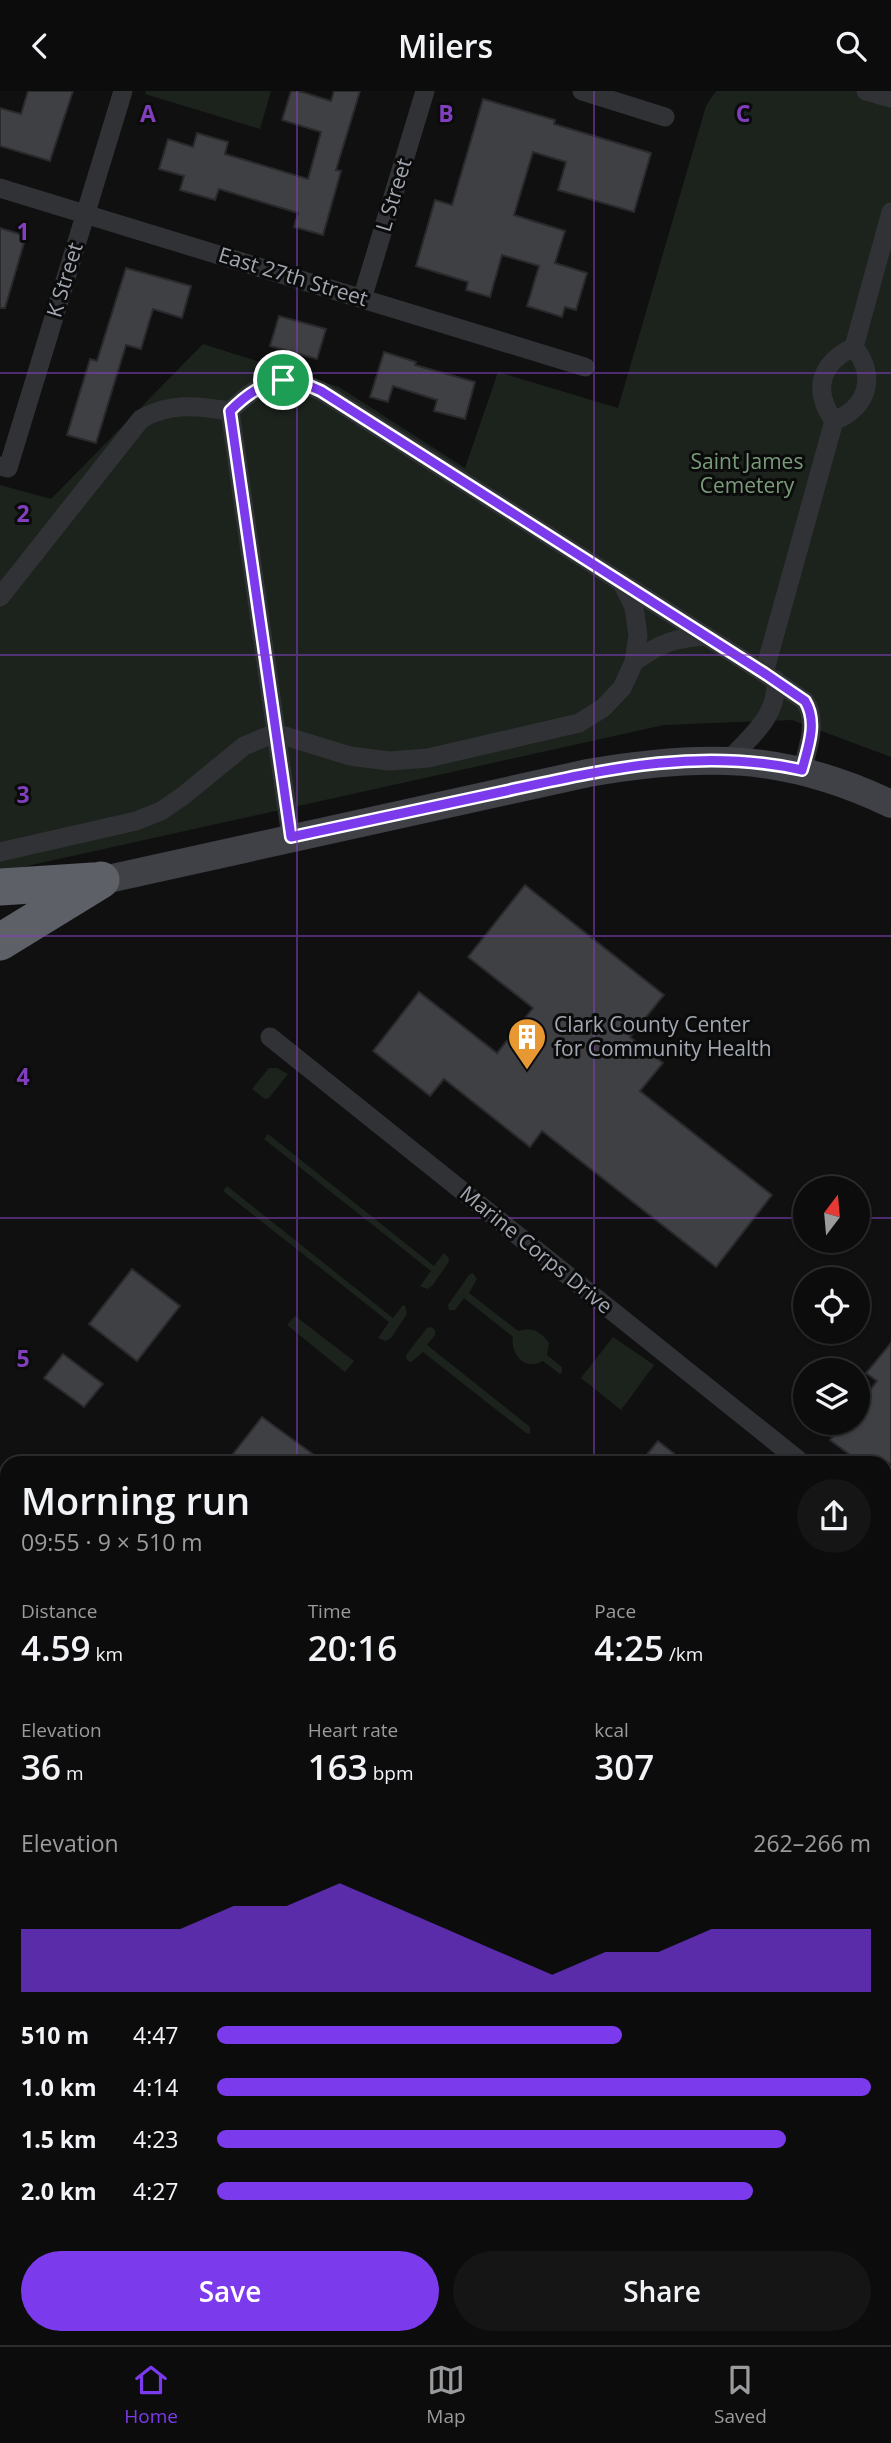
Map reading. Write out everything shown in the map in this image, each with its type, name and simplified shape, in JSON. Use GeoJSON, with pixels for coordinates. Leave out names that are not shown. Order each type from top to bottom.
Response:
{"type":"FeatureCollection","features":[{"type":"Feature","properties":{"kind":"highway"},"geometry":{"type":"LineString","coordinates":[[0,887],[101,880]]}},
{"type":"Feature","properties":{"kind":"highway"},"geometry":{"type":"LineString","coordinates":[[0,942],[101,880]]}},
{"type":"Feature","properties":{"kind":"main road"},"geometry":{"type":"LineString","coordinates":[[0,903],[596,772],[668,761],[729,760],[768,763],[841,782],[891,804]]}},
{"type":"Feature","properties":{"kind":"street","name":"K Street"},"geometry":{"type":"LineString","coordinates":[[4,467],[123,91]]}},
{"type":"Feature","properties":{"kind":"street","name":"L Street"},"geometry":{"type":"LineString","coordinates":[[362,299],[425,91]]}},
{"type":"Feature","properties":{"kind":"street"},"geometry":{"type":"LineString","coordinates":[[582,91],[665,117]]}},
{"type":"Feature","properties":{"kind":"street"},"geometry":{"type":"LineString","coordinates":[[866,91],[891,98]]}},
{"type":"Feature","properties":{"kind":"street","name":"East 27th Street"},"geometry":{"type":"LineString","coordinates":[[0,188],[585,367]]}},
{"type":"Feature","properties":{"kind":"street"},"geometry":{"type":"LineString","coordinates":[[729,760],[768,718],[776,697],[770,676],[834,421],[825,408],[821,394],[822,378],[834,359],[854,347],[891,212]]}},
{"type":"Feature","properties":{"kind":"street"},"geometry":{"type":"LineString","coordinates":[[834,421],[846,416],[856,407],[867,384],[862,358],[854,347]]}},
{"type":"Feature","properties":{"kind":"street"},"geometry":{"type":"LineString","coordinates":[[230,411],[243,397],[264,384],[283,380],[303,383],[321,391],[770,676],[805,701],[809,708],[811,736],[802,770]]}},
{"type":"Feature","properties":{"kind":"street"},"geometry":{"type":"LineString","coordinates":[[0,597],[141,419],[157,410],[175,406],[230,411]]}},
{"type":"Feature","properties":{"kind":"street"},"geometry":{"type":"LineString","coordinates":[[230,411],[291,837]]}},
{"type":"Feature","properties":{"kind":"street"},"geometry":{"type":"LineString","coordinates":[[0,852],[148,816],[183,796],[244,746],[275,733],[350,756],[389,761],[428,758],[579,723],[603,708],[622,688],[634,662],[638,635],[634,607],[621,582]]}},
{"type":"Feature","properties":{"kind":"street"},"geometry":{"type":"LineString","coordinates":[[634,662],[655,647],[680,638],[706,636]]}},
{"type":"Feature","properties":{"kind":"street","name":"Marine Corps Drive"},"geometry":{"type":"LineString","coordinates":[[270,1037],[794,1456]]}},
{"type":"Feature","properties":{"kind":"green space"},"geometry":{"type":"Polygon","coordinates":[[[146,91],[271,91],[260,129],[145,94],[146,91]]]}},
{"type":"Feature","properties":{"kind":"green space","name":"Saint James Cemetery"},"geometry":{"type":"Polygon","coordinates":[[[716,91],[891,91],[891,757],[792,720],[664,725],[0,872],[0,485],[51,499],[203,344],[339,387],[465,468],[498,372],[618,408],[706,106],[716,91]]]}},
{"type":"Feature","properties":{"kind":"green space"},"geometry":{"type":"Polygon","coordinates":[[[269,1068],[277,1068],[288,1074],[269,1098],[265,1099],[252,1089],[269,1068]]]}},
{"type":"Feature","properties":{"kind":"green space"},"geometry":{"type":"Polygon","coordinates":[[[268,1134],[434,1266],[444,1253],[449,1258],[448,1263],[432,1286],[427,1289],[420,1286],[431,1271],[264,1139],[268,1134]]]}},
{"type":"Feature","properties":{"kind":"green space"},"geometry":{"type":"Polygon","coordinates":[[[227,1186],[393,1318],[403,1305],[405,1306],[407,1314],[391,1338],[386,1341],[378,1338],[389,1322],[223,1191],[227,1186]]]}},
{"type":"Feature","properties":{"kind":"green space"},"geometry":{"type":"Polygon","coordinates":[[[473,1273],[477,1279],[469,1293],[518,1331],[528,1329],[542,1335],[549,1343],[547,1355],[562,1367],[560,1374],[543,1361],[537,1364],[525,1363],[514,1350],[513,1337],[464,1298],[455,1310],[449,1310],[448,1305],[473,1273]]]}},
{"type":"Feature","properties":{"kind":"green space"},"geometry":{"type":"Polygon","coordinates":[[[295,1316],[354,1361],[345,1372],[287,1325],[295,1316]]]}},
{"type":"Feature","properties":{"kind":"green space"},"geometry":{"type":"Polygon","coordinates":[[[427,1328],[435,1330],[435,1335],[427,1345],[530,1427],[530,1434],[423,1352],[411,1362],[407,1360],[406,1355],[427,1328]]]}},
{"type":"Feature","properties":{"kind":"green space"},"geometry":{"type":"Polygon","coordinates":[[[613,1337],[654,1365],[621,1410],[581,1378],[613,1337]]]}},
{"type":"Feature","properties":{"kind":"building"},"geometry":{"type":"Polygon","coordinates":[[[28,91],[73,91],[50,161],[0,146],[0,108],[21,114],[28,91]]]}},
{"type":"Feature","properties":{"kind":"building"},"geometry":{"type":"Polygon","coordinates":[[[291,91],[331,101],[334,91],[360,91],[336,170],[341,171],[323,235],[294,227],[298,213],[219,189],[215,200],[180,190],[184,176],[159,169],[168,139],[193,147],[197,133],[228,142],[225,154],[308,179],[321,132],[282,120],[291,91]]]}},
{"type":"Feature","properties":{"kind":"building"},"geometry":{"type":"Polygon","coordinates":[[[483,99],[651,153],[634,212],[558,190],[566,162],[533,152],[514,215],[565,231],[555,263],[587,273],[576,310],[565,307],[562,317],[527,306],[539,266],[502,255],[490,297],[466,290],[468,282],[416,266],[435,200],[452,205],[483,99]]]}},
{"type":"Feature","properties":{"kind":"building"},"geometry":{"type":"Polygon","coordinates":[[[0,228],[26,236],[5,308],[0,308],[0,228]]]}},
{"type":"Feature","properties":{"kind":"building"},"geometry":{"type":"Polygon","coordinates":[[[126,268],[191,286],[182,318],[153,309],[141,349],[126,345],[96,443],[67,435],[90,359],[97,361],[126,268]]]}},
{"type":"Feature","properties":{"kind":"building"},"geometry":{"type":"Polygon","coordinates":[[[279,316],[326,329],[317,359],[270,346],[279,316]]]}},
{"type":"Feature","properties":{"kind":"building"},"geometry":{"type":"Polygon","coordinates":[[[384,352],[416,362],[415,365],[475,382],[465,419],[434,411],[437,400],[393,386],[388,402],[370,397],[384,352]]]}},
{"type":"Feature","properties":{"kind":"building","name":"Clark County Center for Community Health"},"geometry":{"type":"Polygon","coordinates":[[[525,885],[664,995],[630,1037],[663,1063],[640,1091],[772,1195],[716,1267],[542,1131],[530,1147],[444,1079],[430,1096],[373,1051],[419,992],[497,1053],[533,1008],[468,957],[525,885]]]}},
{"type":"Feature","properties":{"kind":"building"},"geometry":{"type":"Polygon","coordinates":[[[132,1269],[180,1306],[137,1361],[89,1324],[132,1269]]]}},
{"type":"Feature","properties":{"kind":"building"},"geometry":{"type":"Polygon","coordinates":[[[891,1343],[891,1456],[852,1456],[830,1440],[834,1435],[870,1435],[870,1390],[877,1381],[870,1376],[870,1368],[891,1343]]]}},
{"type":"Feature","properties":{"kind":"building"},"geometry":{"type":"Polygon","coordinates":[[[63,1354],[103,1384],[84,1407],[44,1378],[63,1354]]]}},
{"type":"Feature","properties":{"kind":"building"},"geometry":{"type":"Polygon","coordinates":[[[262,1417],[315,1456],[231,1456],[262,1417]]]}},
{"type":"Feature","properties":{"kind":"building"},"geometry":{"type":"Polygon","coordinates":[[[658,1441],[677,1456],[646,1456],[658,1441]]]}},
{"type":"Feature","properties":{"kind":"place","name":"Clark County Center for Community Health"},"geometry":{"type":"Point","coordinates":[527,1071]}},
{"type":"Feature","properties":{"kind":"route"},"geometry":{"type":"LineString","coordinates":[[283,380],[303,383],[321,391],[805,701],[812,726],[802,770],[748,761],[712,759],[659,762],[588,773],[291,837],[230,411],[243,397],[264,384],[283,380]]}}]}
